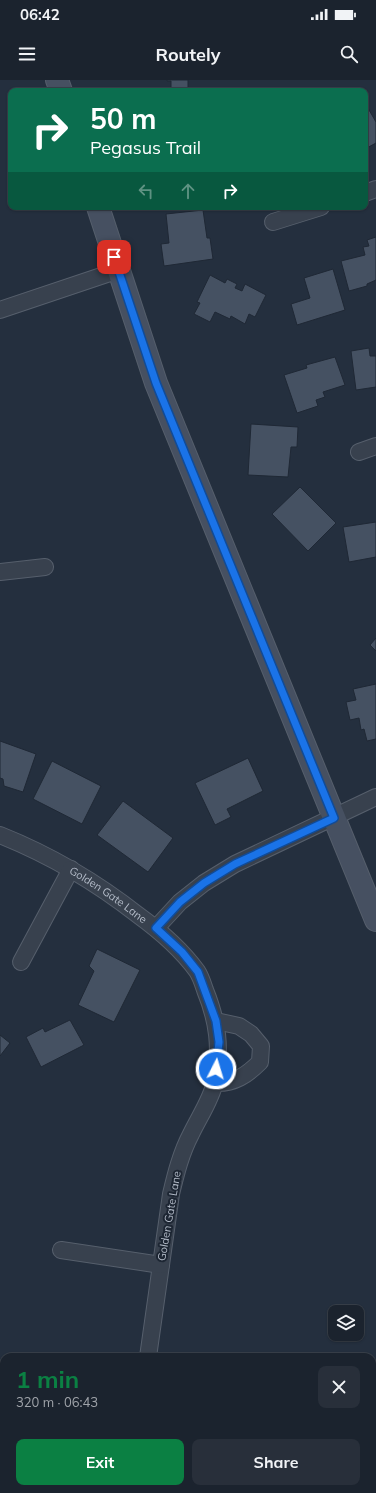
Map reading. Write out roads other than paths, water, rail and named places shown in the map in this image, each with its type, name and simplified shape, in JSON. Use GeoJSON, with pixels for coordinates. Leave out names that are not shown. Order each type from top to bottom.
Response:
{"type":"FeatureCollection","features":[{"type":"Feature","properties":{"kind":"main road"},"geometry":{"type":"LineString","coordinates":[[99,210],[159,390],[376,920]]}},
{"type":"Feature","properties":{"kind":"street"},"geometry":{"type":"LineString","coordinates":[[273,222],[311,210]]}},
{"type":"Feature","properties":{"kind":"street"},"geometry":{"type":"LineString","coordinates":[[0,310],[119,270]]}},
{"type":"Feature","properties":{"kind":"street"},"geometry":{"type":"LineString","coordinates":[[359,452],[376,446]]}},
{"type":"Feature","properties":{"kind":"street"},"geometry":{"type":"LineString","coordinates":[[0,572],[45,567]]}},
{"type":"Feature","properties":{"kind":"street"},"geometry":{"type":"LineString","coordinates":[[156,928],[180,902],[204,883],[235,864],[376,797]]}},
{"type":"Feature","properties":{"kind":"street","name":"Golden Gate Lane"},"geometry":{"type":"LineString","coordinates":[[0,836],[27,846],[71,869],[128,907],[156,928],[182,952],[198,972],[216,1021],[219,1042],[215,1083],[209,1100],[190,1134],[176,1170],[171,1194],[149,1353]]}},
{"type":"Feature","properties":{"kind":"street"},"geometry":{"type":"LineString","coordinates":[[21,962],[71,869]]}},
{"type":"Feature","properties":{"kind":"street"},"geometry":{"type":"LineString","coordinates":[[215,1083],[226,1084],[252,1070],[260,1062],[261,1046],[251,1034],[240,1026],[216,1021]]}},
{"type":"Feature","properties":{"kind":"street"},"geometry":{"type":"LineString","coordinates":[[61,1250],[161,1265]]}}]}
